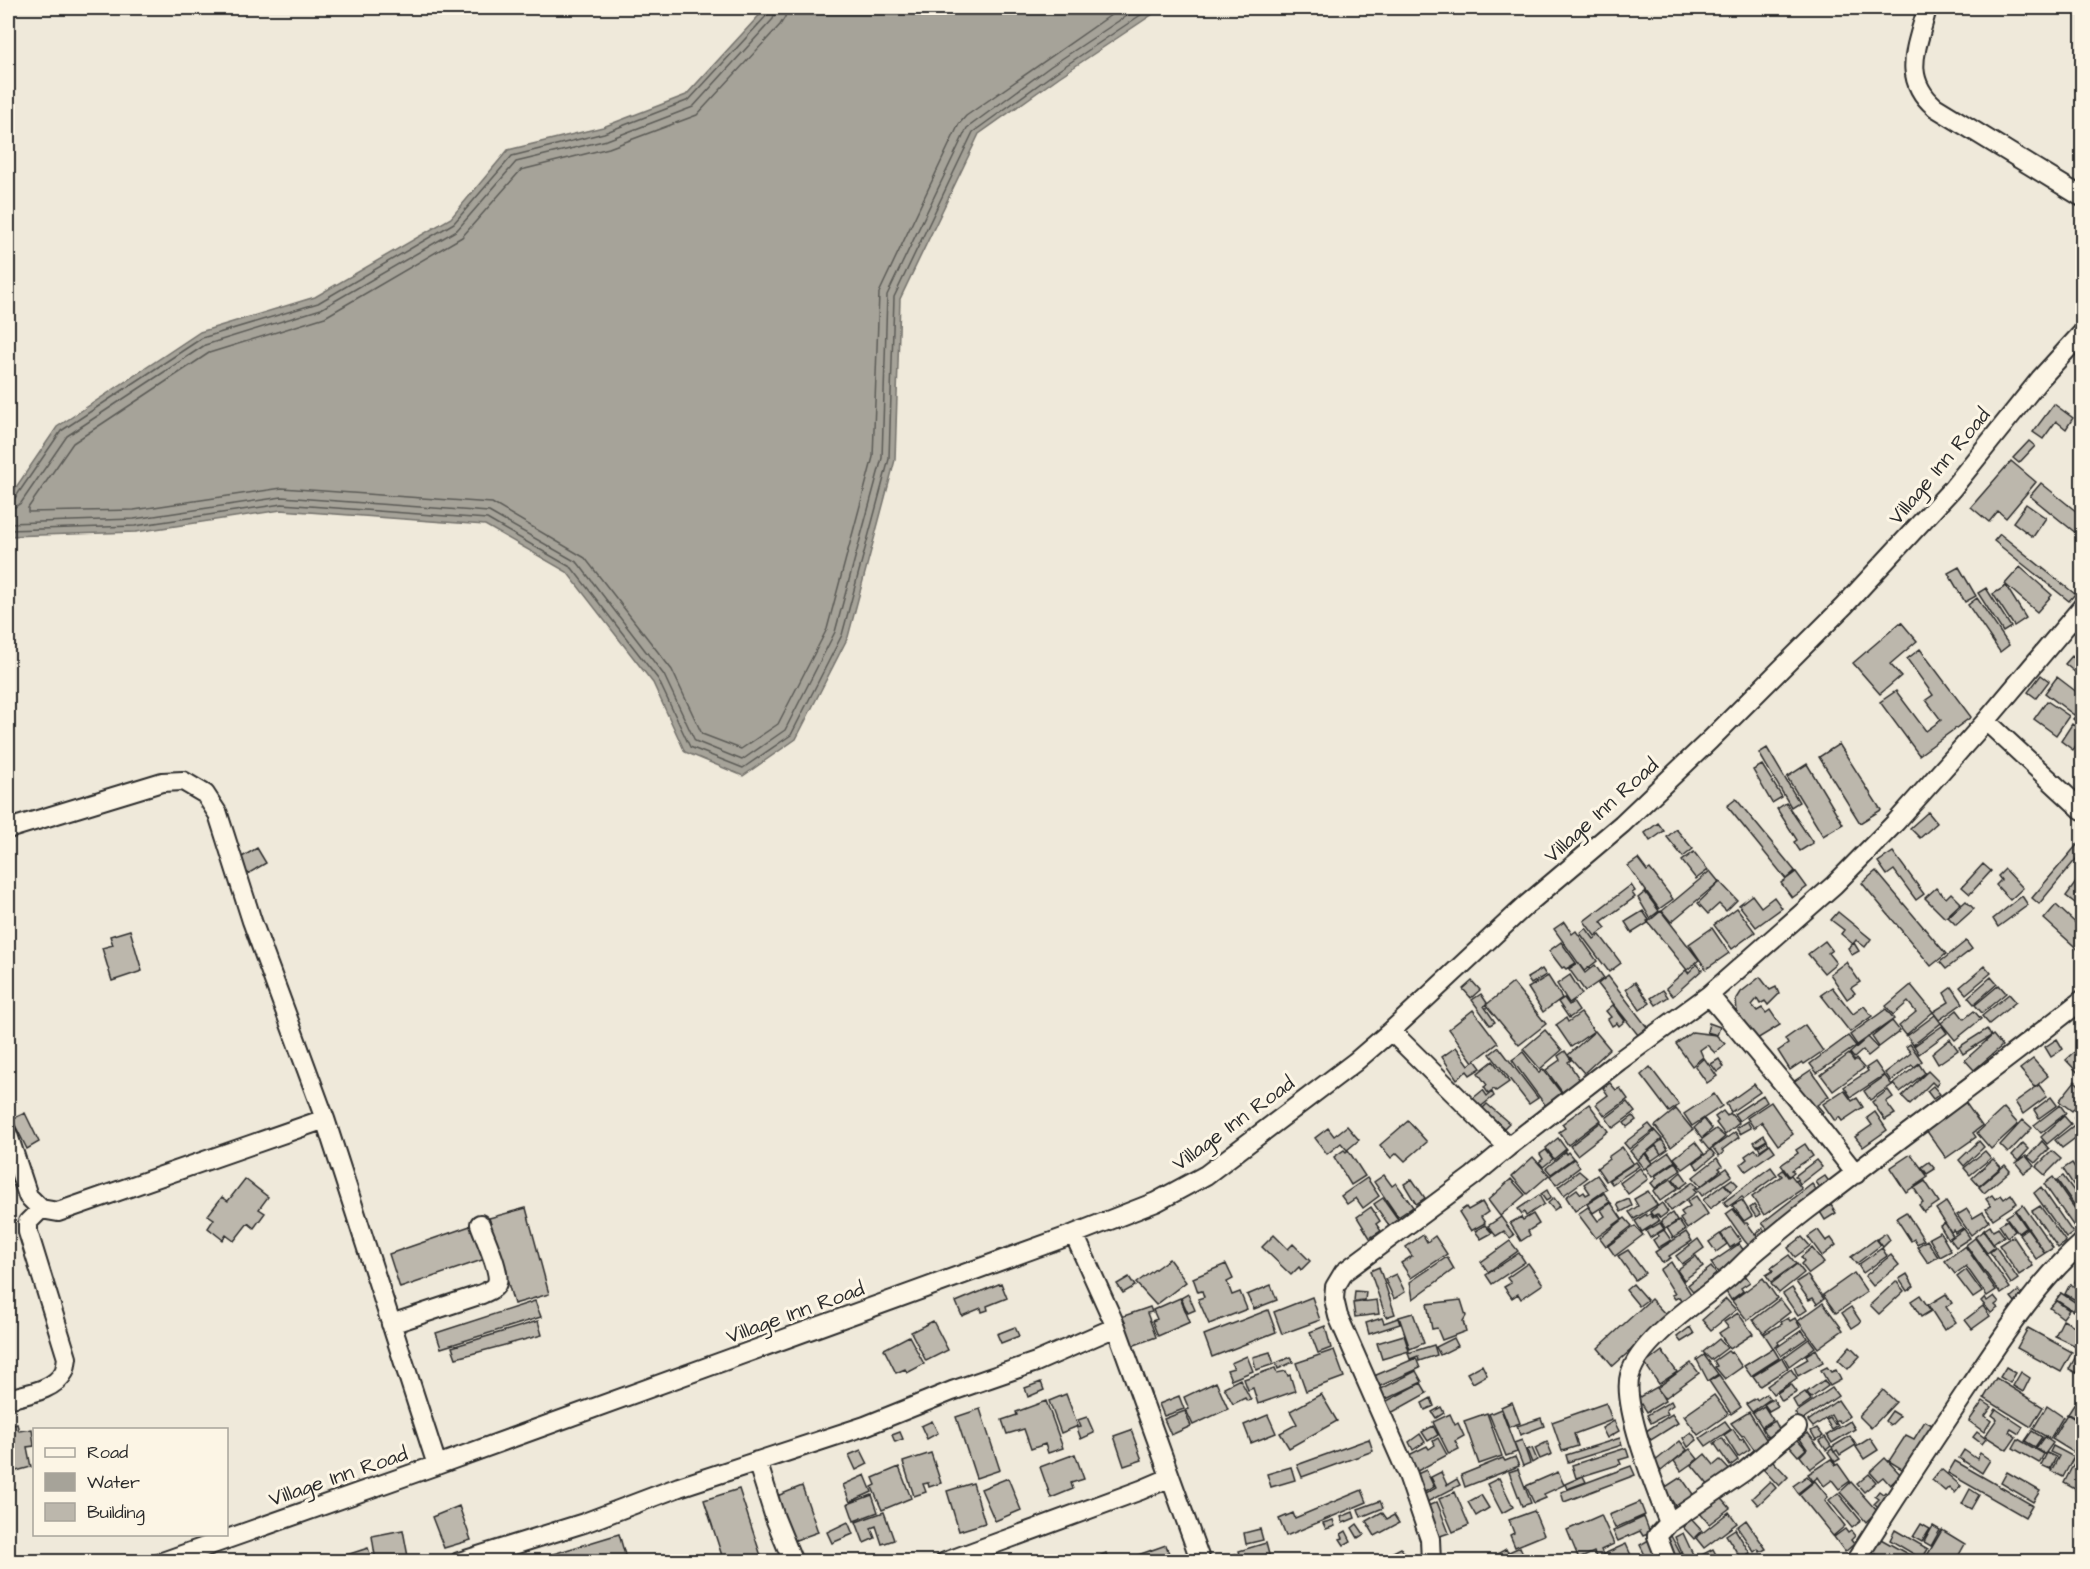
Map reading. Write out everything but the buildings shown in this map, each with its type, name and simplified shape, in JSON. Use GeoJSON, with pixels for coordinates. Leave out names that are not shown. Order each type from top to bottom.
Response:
{"type":"FeatureCollection","features":[{"type":"Feature","properties":{"kind":"street"},"geometry":{"type":"LineString","coordinates":[[1927,8],[1913,65],[1916,85],[1926,100],[2082,197]]}},
{"type":"Feature","properties":{"kind":"street","name":"Village Inn Road"},"geometry":{"type":"LineString","coordinates":[[162,1562],[438,1466],[1074,1234],[1156,1202],[1206,1175],[1391,1032],[1524,906],[1622,824],[1710,740],[1844,606],[1952,489],[2040,379],[2082,333]]}},
{"type":"Feature","properties":{"kind":"street"},"geometry":{"type":"LineString","coordinates":[[1431,1562],[1430,1539],[1408,1475],[1338,1316],[1334,1299],[1335,1287],[1344,1272],[1709,995],[1834,885],[1896,822],[1986,721],[2082,607]]}},
{"type":"Feature","properties":{"kind":"street"},"geometry":{"type":"LineString","coordinates":[[1986,721],[2082,810]]}},
{"type":"Feature","properties":{"kind":"street"},"geometry":{"type":"LineString","coordinates":[[8,829],[162,782],[183,781],[205,794],[218,814],[252,921],[325,1119],[438,1466]]}},
{"type":"Feature","properties":{"kind":"street"},"geometry":{"type":"LineString","coordinates":[[1709,995],[1856,1174]]}},
{"type":"Feature","properties":{"kind":"street"},"geometry":{"type":"LineString","coordinates":[[1669,1522],[1640,1442],[1632,1410],[1629,1377],[1634,1362],[1664,1329],[1730,1276],[1757,1250],[1817,1202],[2010,1058],[2082,1000]]}},
{"type":"Feature","properties":{"kind":"street"},"geometry":{"type":"LineString","coordinates":[[1391,1032],[1508,1147]]}},
{"type":"Feature","properties":{"kind":"street"},"geometry":{"type":"LineString","coordinates":[[8,1135],[28,1196],[41,1209],[58,1212],[325,1119]]}},
{"type":"Feature","properties":{"kind":"street"},"geometry":{"type":"LineString","coordinates":[[8,1399],[44,1389],[64,1372],[67,1358],[28,1232],[28,1222],[41,1209]]}},
{"type":"Feature","properties":{"kind":"street"},"geometry":{"type":"LineString","coordinates":[[391,1324],[493,1289],[497,1282],[497,1274],[480,1224]]}},
{"type":"Feature","properties":{"kind":"street"},"geometry":{"type":"LineString","coordinates":[[1074,1234],[1116,1327],[1201,1562]]}},
{"type":"Feature","properties":{"kind":"street"},"geometry":{"type":"LineString","coordinates":[[1855,1562],[1916,1466],[2026,1305],[2047,1276],[2082,1243]]}},
{"type":"Feature","properties":{"kind":"street"},"geometry":{"type":"LineString","coordinates":[[459,1562],[584,1523],[679,1487],[864,1426],[952,1391],[1036,1362],[1116,1327]]}},
{"type":"Feature","properties":{"kind":"street"},"geometry":{"type":"LineString","coordinates":[[1667,1562],[1657,1536],[1669,1522],[1745,1471],[1797,1427]]}},
{"type":"Feature","properties":{"kind":"street"},"geometry":{"type":"LineString","coordinates":[[757,1461],[775,1518],[793,1562]]}},
{"type":"Feature","properties":{"kind":"street"},"geometry":{"type":"LineString","coordinates":[[945,1562],[1141,1491],[1169,1478]]}},
{"type":"Feature","properties":{"kind":"water"},"geometry":{"type":"Polygon","coordinates":[[[766,8],[1162,8],[979,134],[900,299],[895,460],[848,637],[796,739],[743,776],[685,752],[653,683],[567,572],[485,525],[281,510],[136,532],[8,536],[8,499],[57,427],[200,332],[315,297],[451,218],[508,150],[603,127],[686,95],[766,8]]]}}]}
